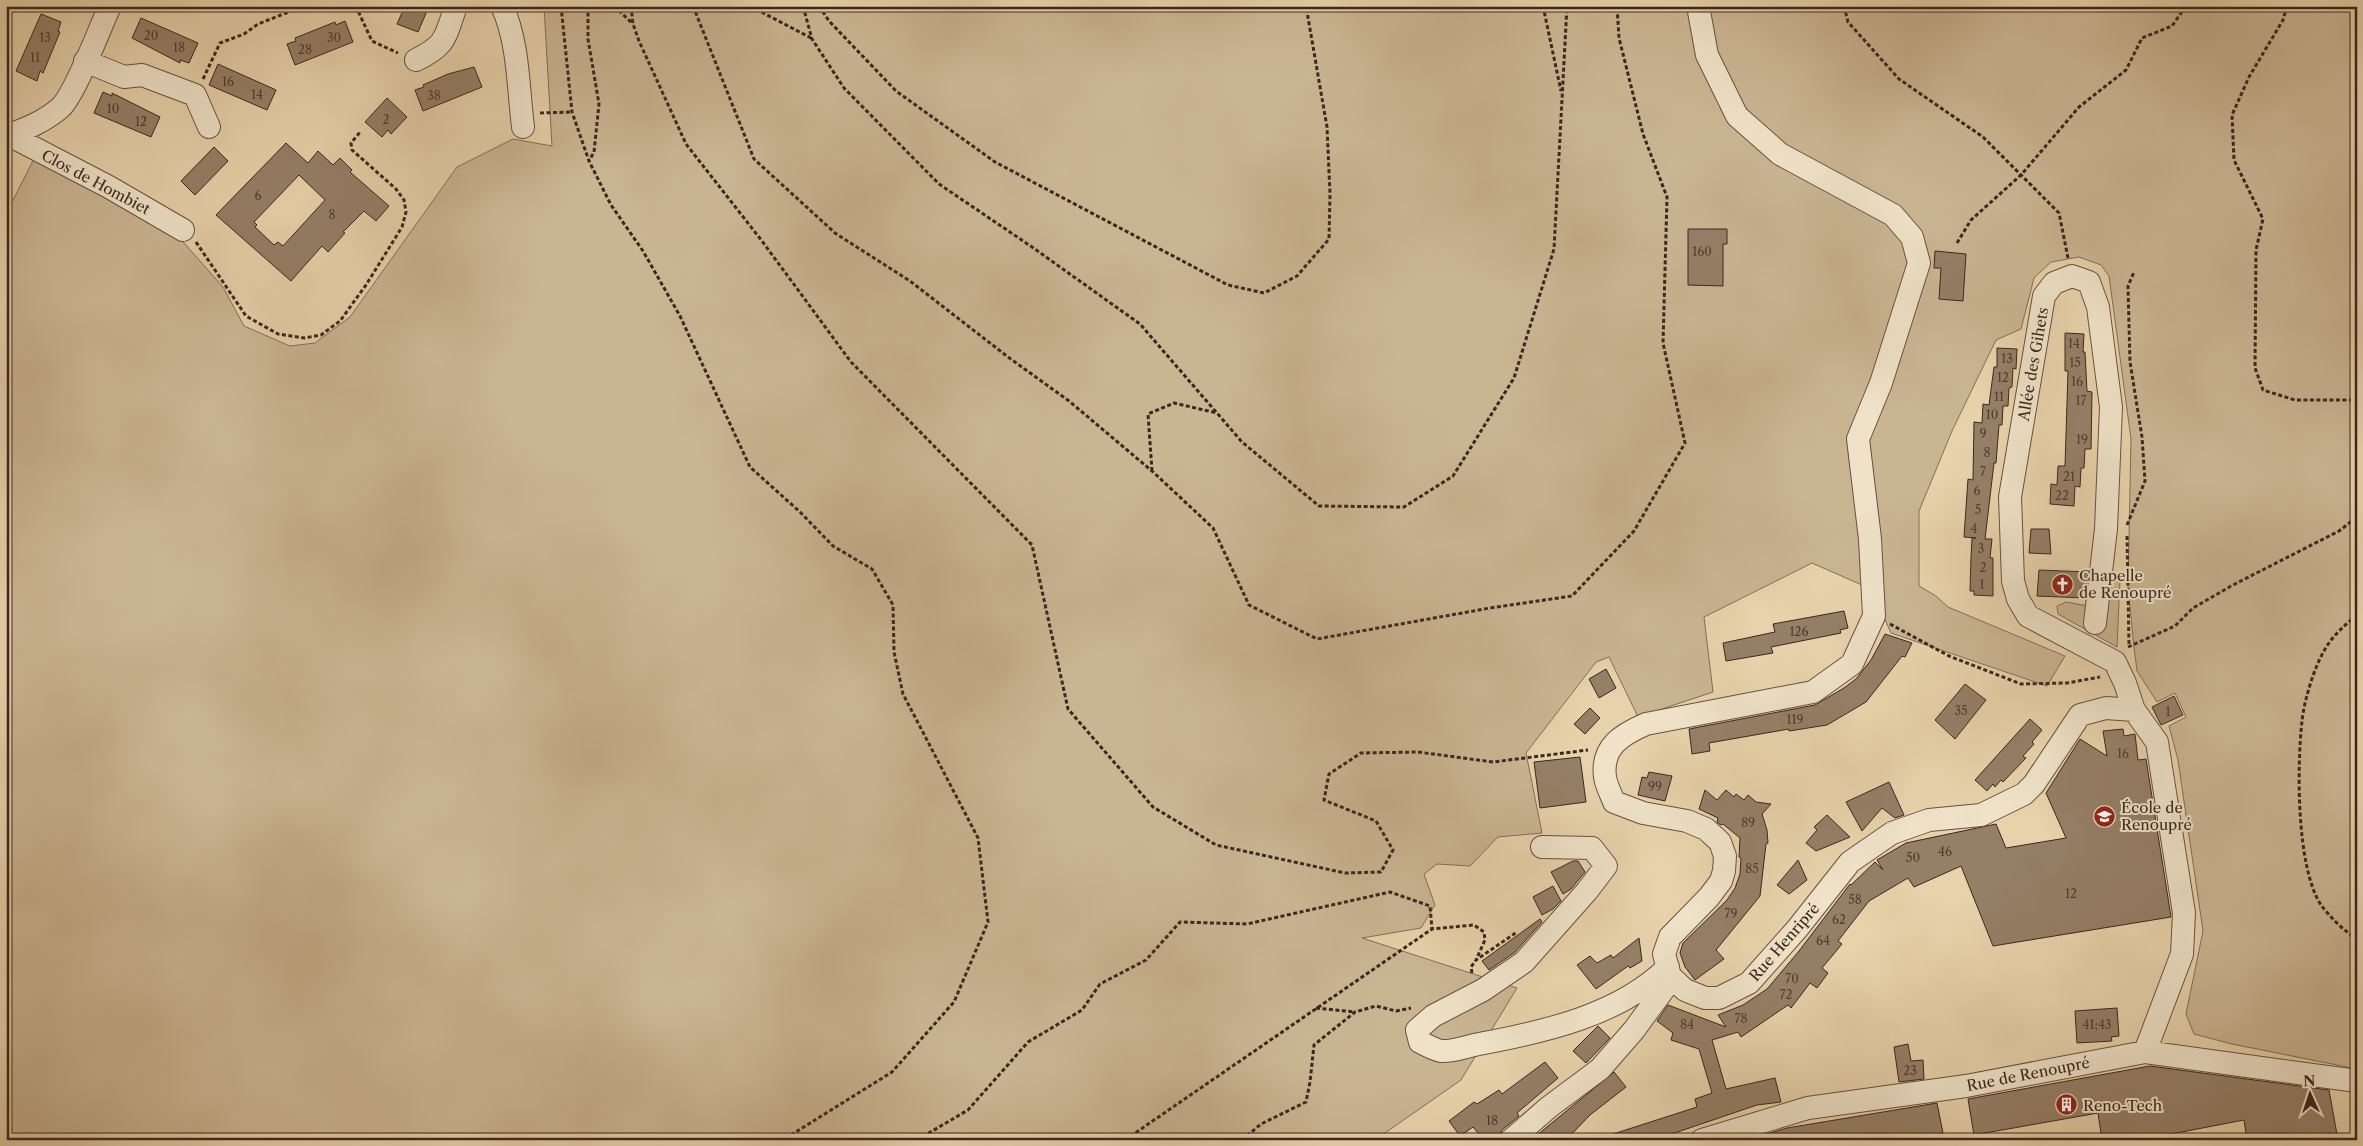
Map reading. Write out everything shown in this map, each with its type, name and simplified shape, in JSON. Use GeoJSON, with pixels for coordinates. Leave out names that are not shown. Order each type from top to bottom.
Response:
{"type":"FeatureCollection","features":[{"type":"Feature","properties":{"kind":"street","name":"Clos de Hombiet"},"geometry":{"type":"LineString","coordinates":[[8,135],[38,124],[62,106],[110,6]]}},
{"type":"Feature","properties":{"kind":"street"},"geometry":{"type":"LineString","coordinates":[[416,60],[436,51],[443,42],[456,6]]}},
{"type":"Feature","properties":{"kind":"street"},"geometry":{"type":"LineString","coordinates":[[502,6],[514,50],[522,121]]}},
{"type":"Feature","properties":{"kind":"street"},"geometry":{"type":"LineString","coordinates":[[1670,972],[1664,954],[1670,937],[1709,897],[1721,881],[1725,856],[1720,842],[1706,829],[1687,821],[1643,813],[1614,802],[1605,777],[1607,752],[1622,734],[1646,724],[1813,692],[1852,664],[1874,616],[1870,539],[1858,440],[1881,384],[1919,263],[1912,237],[1893,215],[1780,154],[1737,116],[1707,55],[1698,6]]}},
{"type":"Feature","properties":{"kind":"street"},"geometry":{"type":"LineString","coordinates":[[85,61],[124,77],[142,75],[194,95],[210,127]]}},
{"type":"Feature","properties":{"kind":"street","name":"Clos de Hombiet"},"geometry":{"type":"LineString","coordinates":[[8,135],[109,187],[183,230]]}},
{"type":"Feature","properties":{"kind":"street"},"geometry":{"type":"LineString","coordinates":[[2072,276],[2089,282],[2098,307],[2111,407],[2106,529],[2095,622]]}},
{"type":"Feature","properties":{"kind":"street","name":"Allée des Gihets"},"geometry":{"type":"LineString","coordinates":[[2072,276],[2054,282],[2044,296],[2010,497],[2013,581],[2018,599],[2028,616],[2122,660]]}},
{"type":"Feature","properties":{"kind":"street"},"geometry":{"type":"LineString","coordinates":[[2122,660],[2134,710],[2157,742],[2184,913],[2182,954],[2145,1052]]}},
{"type":"Feature","properties":{"kind":"street","name":"Rue Henripré"},"geometry":{"type":"LineString","coordinates":[[1670,972],[1685,990],[1705,998],[1719,998],[1749,983],[1797,929],[1850,862],[1892,833],[1929,820],[1980,815],[2024,794],[2034,784],[2080,715],[2106,708],[2134,710]]}},
{"type":"Feature","properties":{"kind":"street"},"geometry":{"type":"LineString","coordinates":[[1542,847],[1592,848],[1606,866],[1587,891],[1524,962],[1483,990],[1433,1016],[1417,1030],[1420,1042],[1441,1051],[1500,1040],[1577,1019],[1633,995],[1670,972]]}},
{"type":"Feature","properties":{"kind":"street"},"geometry":{"type":"LineString","coordinates":[[1510,1140],[1549,1107],[1600,1069],[1634,1030],[1670,972]]}},
{"type":"Feature","properties":{"kind":"street","name":"Rue de Renoupré"},"geometry":{"type":"LineString","coordinates":[[1702,1140],[1808,1108],[1966,1086],[2145,1052],[2357,1081]]}},
{"type":"Feature","properties":{"kind":"path"},"geometry":{"type":"LineString","coordinates":[[194,95],[220,43],[244,34],[258,24],[304,6]]}},
{"type":"Feature","properties":{"kind":"path"},"geometry":{"type":"LineString","coordinates":[[347,6],[358,11],[372,42],[416,60]]}},
{"type":"Feature","properties":{"kind":"path"},"geometry":{"type":"LineString","coordinates":[[561,6],[572,112],[589,162],[611,205],[643,251],[680,316],[750,467],[800,512],[833,546],[872,569],[894,605],[894,652],[903,694],[978,838],[988,922],[954,1002],[892,1072],[783,1140]]}},
{"type":"Feature","properties":{"kind":"path"},"geometry":{"type":"LineString","coordinates":[[588,6],[588,39],[599,104],[594,152],[589,162]]}},
{"type":"Feature","properties":{"kind":"path"},"geometry":{"type":"LineString","coordinates":[[614,6],[633,24]]}},
{"type":"Feature","properties":{"kind":"path"},"geometry":{"type":"LineString","coordinates":[[631,6],[633,24],[639,41],[686,144],[762,241],[851,362],[1032,545],[1068,709],[1153,808],[1216,845],[1345,873],[1381,872],[1393,850],[1376,821],[1324,800],[1329,774],[1361,753],[1418,752],[1493,762],[1612,748]]}},
{"type":"Feature","properties":{"kind":"path"},"geometry":{"type":"LineString","coordinates":[[693,6],[754,159],[835,233],[910,281],[1069,401],[1152,471],[1213,528],[1249,605],[1317,639],[1490,608],[1572,596],[1634,531],[1685,444],[1663,342],[1667,198],[1643,134],[1619,38],[1617,6]]}},
{"type":"Feature","properties":{"kind":"path"},"geometry":{"type":"LineString","coordinates":[[750,6],[812,39]]}},
{"type":"Feature","properties":{"kind":"path"},"geometry":{"type":"LineString","coordinates":[[803,6],[812,39],[844,88],[939,184],[1140,324],[1242,442],[1319,506],[1404,507],[1453,476],[1514,378],[1554,249],[1567,6]]}},
{"type":"Feature","properties":{"kind":"path"},"geometry":{"type":"LineString","coordinates":[[819,6],[829,21],[896,91],[995,162],[1228,285],[1264,293],[1297,276],[1329,238],[1330,194],[1326,127],[1306,6]]}},
{"type":"Feature","properties":{"kind":"path"},"geometry":{"type":"LineString","coordinates":[[1543,6],[1562,98]]}},
{"type":"Feature","properties":{"kind":"path"},"geometry":{"type":"LineString","coordinates":[[1844,6],[1848,22],[1899,79],[1984,137],[2059,213],[2072,276]]}},
{"type":"Feature","properties":{"kind":"path"},"geometry":{"type":"LineString","coordinates":[[1957,243],[1971,220],[2021,175],[2079,107],[2126,70],[2142,38],[2172,26],[2186,6]]}},
{"type":"Feature","properties":{"kind":"path"},"geometry":{"type":"LineString","coordinates":[[2287,6],[2283,20],[2249,76],[2232,115],[2234,160],[2263,219],[2256,250],[2255,368],[2263,390],[2295,400],[2357,400]]}},
{"type":"Feature","properties":{"kind":"path"},"geometry":{"type":"LineString","coordinates":[[522,121],[572,112]]}},
{"type":"Feature","properties":{"kind":"path"},"geometry":{"type":"LineString","coordinates":[[183,230],[193,239],[246,316],[278,334],[304,338],[321,335],[340,321],[366,285],[402,227],[406,212],[404,200],[396,189],[352,150],[351,143],[361,131]]}},
{"type":"Feature","properties":{"kind":"path"},"geometry":{"type":"LineString","coordinates":[[2122,660],[2127,525],[2145,481],[2142,437],[2130,362],[2128,286],[2134,272]]}},
{"type":"Feature","properties":{"kind":"path"},"geometry":{"type":"LineString","coordinates":[[1152,471],[1148,414],[1174,403],[1217,414]]}},
{"type":"Feature","properties":{"kind":"path"},"geometry":{"type":"LineString","coordinates":[[1896,627],[1949,656],[2022,684],[2067,683],[2122,660],[2175,626],[2200,604],[2339,531],[2357,517]]}},
{"type":"Feature","properties":{"kind":"path"},"geometry":{"type":"LineString","coordinates":[[2357,615],[2340,629],[2323,652],[2302,718],[2299,771],[2302,834],[2309,874],[2321,904],[2348,933],[2357,939]]}},
{"type":"Feature","properties":{"kind":"path"},"geometry":{"type":"LineString","coordinates":[[917,1140],[968,1110],[1028,1042],[1082,1010],[1100,984],[1146,960],[1180,922],[1247,924],[1390,892],[1430,906],[1432,929]]}},
{"type":"Feature","properties":{"kind":"path"},"geometry":{"type":"LineString","coordinates":[[1126,1139],[1432,929],[1474,925],[1484,932],[1485,940],[1471,967],[1474,977],[1472,978]]}},
{"type":"Feature","properties":{"kind":"path"},"geometry":{"type":"LineString","coordinates":[[1476,960],[1516,932]]}},
{"type":"Feature","properties":{"kind":"path"},"geometry":{"type":"LineString","coordinates":[[1316,1008],[1355,1012],[1376,1006],[1396,1011],[1417,1006]]}},
{"type":"Feature","properties":{"kind":"path"},"geometry":{"type":"LineString","coordinates":[[1242,1140],[1262,1124],[1306,1102],[1314,1044],[1355,1012]]}},
{"type":"Feature","properties":{"kind":"path"},"geometry":{"type":"LineString","coordinates":[[1126,1139],[1169,1140]]}},
{"type":"Feature","properties":{"kind":"shaded area"},"geometry":{"type":"Polygon","coordinates":[[[544,6],[2357,6],[2357,1069],[2232,1044],[2194,1034],[2186,1014],[2203,931],[2178,760],[2169,726],[2186,717],[2175,693],[2157,702],[2137,671],[2128,588],[2131,439],[2109,276],[2101,265],[2079,257],[2051,262],[2034,278],[2021,329],[1996,340],[1952,431],[1919,511],[1919,586],[1936,596],[1948,607],[2065,656],[2047,686],[1891,633],[1871,589],[1812,563],[1704,617],[1713,692],[1638,717],[1609,657],[1596,662],[1526,753],[1542,833],[1498,837],[1470,866],[1437,864],[1424,874],[1435,905],[1421,928],[1362,938],[1517,988],[1461,1080],[1375,1140],[6,1140],[6,214],[36,155],[169,226],[223,287],[244,326],[290,346],[315,343],[350,317],[457,167],[513,139],[552,146],[544,6]]]}},
{"type":"Feature","properties":{"kind":"shaded area"},"geometry":{"type":"Polygon","coordinates":[[[2120,580],[2117,647],[2058,614],[2057,606],[2066,602],[2088,606],[2106,584],[2120,580]]]}},
{"type":"Feature","properties":{"kind":"building"},"geometry":{"type":"Polygon","coordinates":[[[405,6],[429,6],[418,32],[397,24],[405,6]]]}},
{"type":"Feature","properties":{"kind":"building"},"geometry":{"type":"Polygon","coordinates":[[[41,14],[61,22],[58,31],[60,32],[43,73],[40,71],[37,81],[16,71],[41,14]]]}},
{"type":"Feature","properties":{"kind":"building"},"geometry":{"type":"Polygon","coordinates":[[[141,18],[198,43],[189,63],[180,60],[180,63],[132,38],[141,18]]]}},
{"type":"Feature","properties":{"kind":"building"},"geometry":{"type":"Polygon","coordinates":[[[345,21],[353,42],[295,65],[287,44],[296,41],[295,38],[335,22],[336,25],[345,21]]]}},
{"type":"Feature","properties":{"kind":"building"},"geometry":{"type":"Polygon","coordinates":[[[218,64],[276,90],[267,110],[209,85],[218,64]]]}},
{"type":"Feature","properties":{"kind":"building"},"geometry":{"type":"Polygon","coordinates":[[[474,67],[482,87],[423,111],[415,90],[448,74],[474,67]]]}},
{"type":"Feature","properties":{"kind":"building"},"geometry":{"type":"Polygon","coordinates":[[[103,92],[112,96],[112,93],[160,117],[151,137],[94,113],[103,92]]]}},
{"type":"Feature","properties":{"kind":"building"},"geometry":{"type":"Polygon","coordinates":[[[387,98],[407,117],[391,134],[388,130],[382,137],[365,122],[387,98]]]}},
{"type":"Feature","properties":{"kind":"building"},"geometry":{"type":"Polygon","coordinates":[[[286,143],[308,163],[318,151],[333,165],[340,158],[352,170],[350,172],[389,206],[376,221],[364,211],[343,232],[345,233],[328,252],[322,246],[291,281],[216,215],[286,143]],[[299,175],[254,222],[257,225],[255,227],[274,245],[278,242],[283,246],[325,200],[299,175]]]}},
{"type":"Feature","properties":{"kind":"building"},"geometry":{"type":"Polygon","coordinates":[[[214,147],[228,161],[195,195],[181,181],[214,147]]]}},
{"type":"Feature","properties":{"kind":"building"},"geometry":{"type":"Polygon","coordinates":[[[1688,229],[1727,229],[1727,244],[1723,244],[1723,286],[1688,285],[1688,229]]]}},
{"type":"Feature","properties":{"kind":"building"},"geometry":{"type":"Polygon","coordinates":[[[1935,251],[1966,254],[1963,301],[1939,299],[1941,268],[1934,268],[1935,251]]]}},
{"type":"Feature","properties":{"kind":"building"},"geometry":{"type":"Polygon","coordinates":[[[2065,333],[2084,334],[2083,352],[2085,352],[2087,391],[2092,392],[2091,449],[2085,449],[2080,487],[2075,486],[2074,506],[2050,504],[2051,484],[2057,485],[2058,466],[2065,466],[2068,371],[2065,371],[2065,333]]]}},
{"type":"Feature","properties":{"kind":"building"},"geometry":{"type":"Polygon","coordinates":[[[1997,348],[2017,349],[2016,369],[2013,368],[2008,406],[2003,406],[2002,425],[1999,425],[1996,463],[1994,463],[1985,539],[1992,539],[1990,558],[1993,558],[1993,596],[1974,595],[1974,591],[1970,591],[1971,557],[1972,538],[1976,538],[1964,537],[1968,479],[1973,480],[1974,422],[1982,423],[1983,404],[1989,405],[1994,367],[1997,367],[1997,348]]]}},
{"type":"Feature","properties":{"kind":"building"},"geometry":{"type":"Polygon","coordinates":[[[2031,529],[2049,529],[2051,554],[2029,553],[2031,529]]]}},
{"type":"Feature","properties":{"kind":"building","name":"Chapelle de Renoupré"},"geometry":{"type":"Polygon","coordinates":[[[2039,570],[2088,572],[2085,598],[2037,596],[2039,570]]]}},
{"type":"Feature","properties":{"kind":"building"},"geometry":{"type":"Polygon","coordinates":[[[1844,611],[1848,628],[1840,630],[1841,633],[1771,647],[1773,653],[1726,661],[1723,643],[1775,632],[1773,624],[1844,611]]]}},
{"type":"Feature","properties":{"kind":"building"},"geometry":{"type":"Polygon","coordinates":[[[1885,634],[1912,643],[1905,657],[1902,656],[1866,702],[1827,725],[1789,731],[1789,729],[1709,743],[1710,751],[1692,754],[1689,729],[1815,705],[1844,688],[1856,679],[1871,660],[1885,634]]]}},
{"type":"Feature","properties":{"kind":"building"},"geometry":{"type":"Polygon","coordinates":[[[1606,669],[1616,688],[1599,698],[1589,679],[1606,669]]]}},
{"type":"Feature","properties":{"kind":"building"},"geometry":{"type":"Polygon","coordinates":[[[1965,684],[1986,700],[1955,739],[1935,720],[1965,684]]]}},
{"type":"Feature","properties":{"kind":"building"},"geometry":{"type":"Polygon","coordinates":[[[2174,696],[2183,715],[2161,725],[2152,707],[2174,696]]]}},
{"type":"Feature","properties":{"kind":"building"},"geometry":{"type":"Polygon","coordinates":[[[1590,708],[1600,718],[1585,734],[1574,724],[1590,708]]]}},
{"type":"Feature","properties":{"kind":"building"},"geometry":{"type":"Polygon","coordinates":[[[2030,719],[2042,730],[2032,742],[2034,744],[2023,756],[2026,758],[2003,782],[2001,780],[1995,787],[1993,784],[1987,791],[1975,780],[2030,719]]]}},
{"type":"Feature","properties":{"kind":"building"},"geometry":{"type":"Polygon","coordinates":[[[2123,729],[2124,736],[2135,734],[2138,760],[2146,759],[2171,917],[1993,946],[1961,866],[1914,887],[1908,878],[1869,901],[1838,941],[1842,944],[1822,968],[1828,973],[1817,988],[1810,983],[1791,1008],[1788,1005],[1741,1037],[1738,1032],[1712,1040],[1726,1089],[1775,1078],[1781,1102],[1757,1105],[1654,1140],[1608,1140],[1607,1136],[1697,1107],[1695,1099],[1712,1093],[1699,1049],[1671,1040],[1673,1033],[1657,1021],[1668,1005],[1726,1027],[1718,1015],[1743,1005],[1767,989],[1799,951],[1850,884],[1875,862],[1883,870],[1877,860],[1906,843],[1996,824],[2006,848],[2066,838],[2046,793],[2080,739],[2107,756],[2103,731],[2123,729]]]}},
{"type":"Feature","properties":{"kind":"building"},"geometry":{"type":"Polygon","coordinates":[[[1580,757],[1586,802],[1540,808],[1534,762],[1580,757]]]}},
{"type":"Feature","properties":{"kind":"building"},"geometry":{"type":"Polygon","coordinates":[[[1649,772],[1672,776],[1665,801],[1638,795],[1642,777],[1647,778],[1649,772]]]}},
{"type":"Feature","properties":{"kind":"building"},"geometry":{"type":"Polygon","coordinates":[[[1889,782],[1904,815],[1895,818],[1882,808],[1862,831],[1846,802],[1889,782]]]}},
{"type":"Feature","properties":{"kind":"building"},"geometry":{"type":"Polygon","coordinates":[[[1705,790],[1717,800],[1726,790],[1734,797],[1736,794],[1744,800],[1748,795],[1756,802],[1771,804],[1762,814],[1767,830],[1768,843],[1766,844],[1760,896],[1716,950],[1724,959],[1695,980],[1685,967],[1680,953],[1683,943],[1727,900],[1735,888],[1740,874],[1741,858],[1739,857],[1740,838],[1723,824],[1721,825],[1717,822],[1718,818],[1699,809],[1705,790]]]}},
{"type":"Feature","properties":{"kind":"building"},"geometry":{"type":"Polygon","coordinates":[[[1827,815],[1850,837],[1816,851],[1806,843],[1817,830],[1814,827],[1827,815]]]}},
{"type":"Feature","properties":{"kind":"building"},"geometry":{"type":"Polygon","coordinates":[[[1798,860],[1807,880],[1789,894],[1777,885],[1798,860]]]}},
{"type":"Feature","properties":{"kind":"building"},"geometry":{"type":"Polygon","coordinates":[[[1573,861],[1578,861],[1585,872],[1571,889],[1563,894],[1551,872],[1573,861]]]}},
{"type":"Feature","properties":{"kind":"building"},"geometry":{"type":"Polygon","coordinates":[[[1553,886],[1561,901],[1553,909],[1542,915],[1533,897],[1553,886]]]}},
{"type":"Feature","properties":{"kind":"building"},"geometry":{"type":"Polygon","coordinates":[[[1540,919],[1542,922],[1515,952],[1489,970],[1482,961],[1540,919]]]}},
{"type":"Feature","properties":{"kind":"building"},"geometry":{"type":"Polygon","coordinates":[[[1639,938],[1642,961],[1630,968],[1628,966],[1596,989],[1577,965],[1590,956],[1597,963],[1611,955],[1613,958],[1639,938]]]}},
{"type":"Feature","properties":{"kind":"building"},"geometry":{"type":"Polygon","coordinates":[[[2117,1008],[2119,1036],[2111,1037],[2112,1041],[2077,1043],[2075,1011],[2117,1008]]]}},
{"type":"Feature","properties":{"kind":"building"},"geometry":{"type":"Polygon","coordinates":[[[1598,1026],[1610,1038],[1586,1063],[1573,1051],[1598,1026]]]}},
{"type":"Feature","properties":{"kind":"building"},"geometry":{"type":"Polygon","coordinates":[[[1908,1044],[1911,1061],[1923,1060],[1924,1079],[1899,1082],[1894,1047],[1908,1044]]]}},
{"type":"Feature","properties":{"kind":"building"},"geometry":{"type":"Polygon","coordinates":[[[1545,1062],[1558,1078],[1517,1113],[1519,1116],[1502,1130],[1498,1140],[1484,1140],[1473,1127],[1460,1136],[1449,1121],[1474,1102],[1477,1104],[1499,1090],[1502,1094],[1545,1062]]]}},
{"type":"Feature","properties":{"kind":"building"},"geometry":{"type":"Polygon","coordinates":[[[2150,1066],[2329,1090],[2338,1140],[2247,1140],[2244,1120],[2140,1140],[2102,1140],[2098,1113],[1974,1135],[1968,1099],[2150,1066]]]}},
{"type":"Feature","properties":{"kind":"building"},"geometry":{"type":"Polygon","coordinates":[[[1614,1072],[1626,1087],[1590,1115],[1566,1140],[1531,1140],[1614,1072]]]}},
{"type":"Feature","properties":{"kind":"building"},"geometry":{"type":"Polygon","coordinates":[[[1937,1103],[1943,1133],[1923,1138],[1924,1140],[1764,1140],[1764,1135],[1787,1128],[1937,1103]]]}},
{"type":"Feature","properties":{"kind":"place","name":"Chapelle de Renoupré"},"geometry":{"type":"Point","coordinates":[2063,584]}},
{"type":"Feature","properties":{"kind":"place","name":"École de Renoupré"},"geometry":{"type":"Point","coordinates":[2105,816]}},
{"type":"Feature","properties":{"kind":"place","name":"Reno-Tech"},"geometry":{"type":"Point","coordinates":[2067,1105]}}]}
